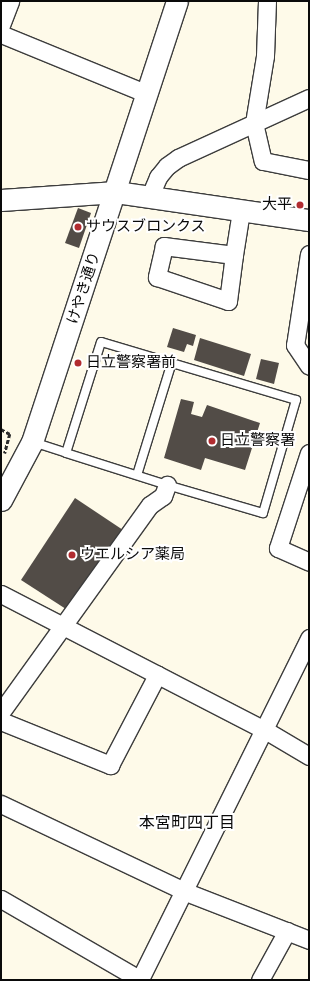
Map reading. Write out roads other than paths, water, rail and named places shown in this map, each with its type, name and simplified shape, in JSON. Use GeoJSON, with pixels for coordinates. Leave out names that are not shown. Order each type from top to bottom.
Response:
{"type":"FeatureCollection","features":[{"type":"Feature","properties":{"kind":"street"},"geometry":{"type":"LineString","coordinates":[[1,25],[10,1]]}},
{"type":"Feature","properties":{"kind":"street"},"geometry":{"type":"LineString","coordinates":[[267,1],[265,56],[254,123],[263,161],[309,170]]}},
{"type":"Feature","properties":{"kind":"street","name":"けやき通り"},"geometry":{"type":"LineString","coordinates":[[1,500],[32,442],[116,192],[147,94],[173,3]]}},
{"type":"Feature","properties":{"kind":"street"},"geometry":{"type":"LineString","coordinates":[[1,34],[147,94]]}},
{"type":"Feature","properties":{"kind":"street"},"geometry":{"type":"LineString","coordinates":[[150,196],[156,181],[167,166],[254,123],[309,98]]}},
{"type":"Feature","properties":{"kind":"street"},"geometry":{"type":"LineString","coordinates":[[1,200],[116,192],[309,220]]}},
{"type":"Feature","properties":{"kind":"street"},"geometry":{"type":"LineString","coordinates":[[234,255],[164,246],[157,277],[228,301],[241,211]]}},
{"type":"Feature","properties":{"kind":"street"},"geometry":{"type":"LineString","coordinates":[[309,254],[305,301],[295,345],[309,366]]}},
{"type":"Feature","properties":{"kind":"street"},"geometry":{"type":"LineString","coordinates":[[309,453],[278,548],[309,562]]}},
{"type":"Feature","properties":{"kind":"street"},"geometry":{"type":"LineString","coordinates":[[1,712],[61,626],[150,505],[163,496],[167,485]]}},
{"type":"Feature","properties":{"kind":"street"},"geometry":{"type":"LineString","coordinates":[[1,594],[265,730],[309,756]]}},
{"type":"Feature","properties":{"kind":"street"},"geometry":{"type":"LineString","coordinates":[[1,899],[141,980],[186,892],[309,638]]}},
{"type":"Feature","properties":{"kind":"street"},"geometry":{"type":"LineString","coordinates":[[1,721],[110,765],[157,675]]}},
{"type":"Feature","properties":{"kind":"street"},"geometry":{"type":"LineString","coordinates":[[1,804],[186,892],[309,940]]}},
{"type":"Feature","properties":{"kind":"street"},"geometry":{"type":"LineString","coordinates":[[260,980],[287,932]]}},
{"type":"Feature","properties":{"kind":"lane"},"geometry":{"type":"LineString","coordinates":[[32,442],[66,453],[167,485],[263,512],[296,400],[101,342],[66,453]]}},
{"type":"Feature","properties":{"kind":"lane"},"geometry":{"type":"LineString","coordinates":[[136,475],[172,362]]}},
{"type":"Feature","properties":{"kind":"place","name":"大平"},"geometry":{"type":"Point","coordinates":[300,205]}},
{"type":"Feature","properties":{"kind":"place","name":"サウスブロンクス"},"geometry":{"type":"Point","coordinates":[78,227]}},
{"type":"Feature","properties":{"kind":"place","name":"日立警察署前"},"geometry":{"type":"Point","coordinates":[78,363]}},
{"type":"Feature","properties":{"kind":"place","name":"日立警察署"},"geometry":{"type":"Point","coordinates":[212,441]}},
{"type":"Feature","properties":{"kind":"place","name":"ウエルシア薬局"},"geometry":{"type":"Point","coordinates":[72,555]}},
{"type":"Feature","properties":{"kind":"district","name":"本宮町四丁目"},"geometry":{"type":"Point","coordinates":[187,823]}}]}
